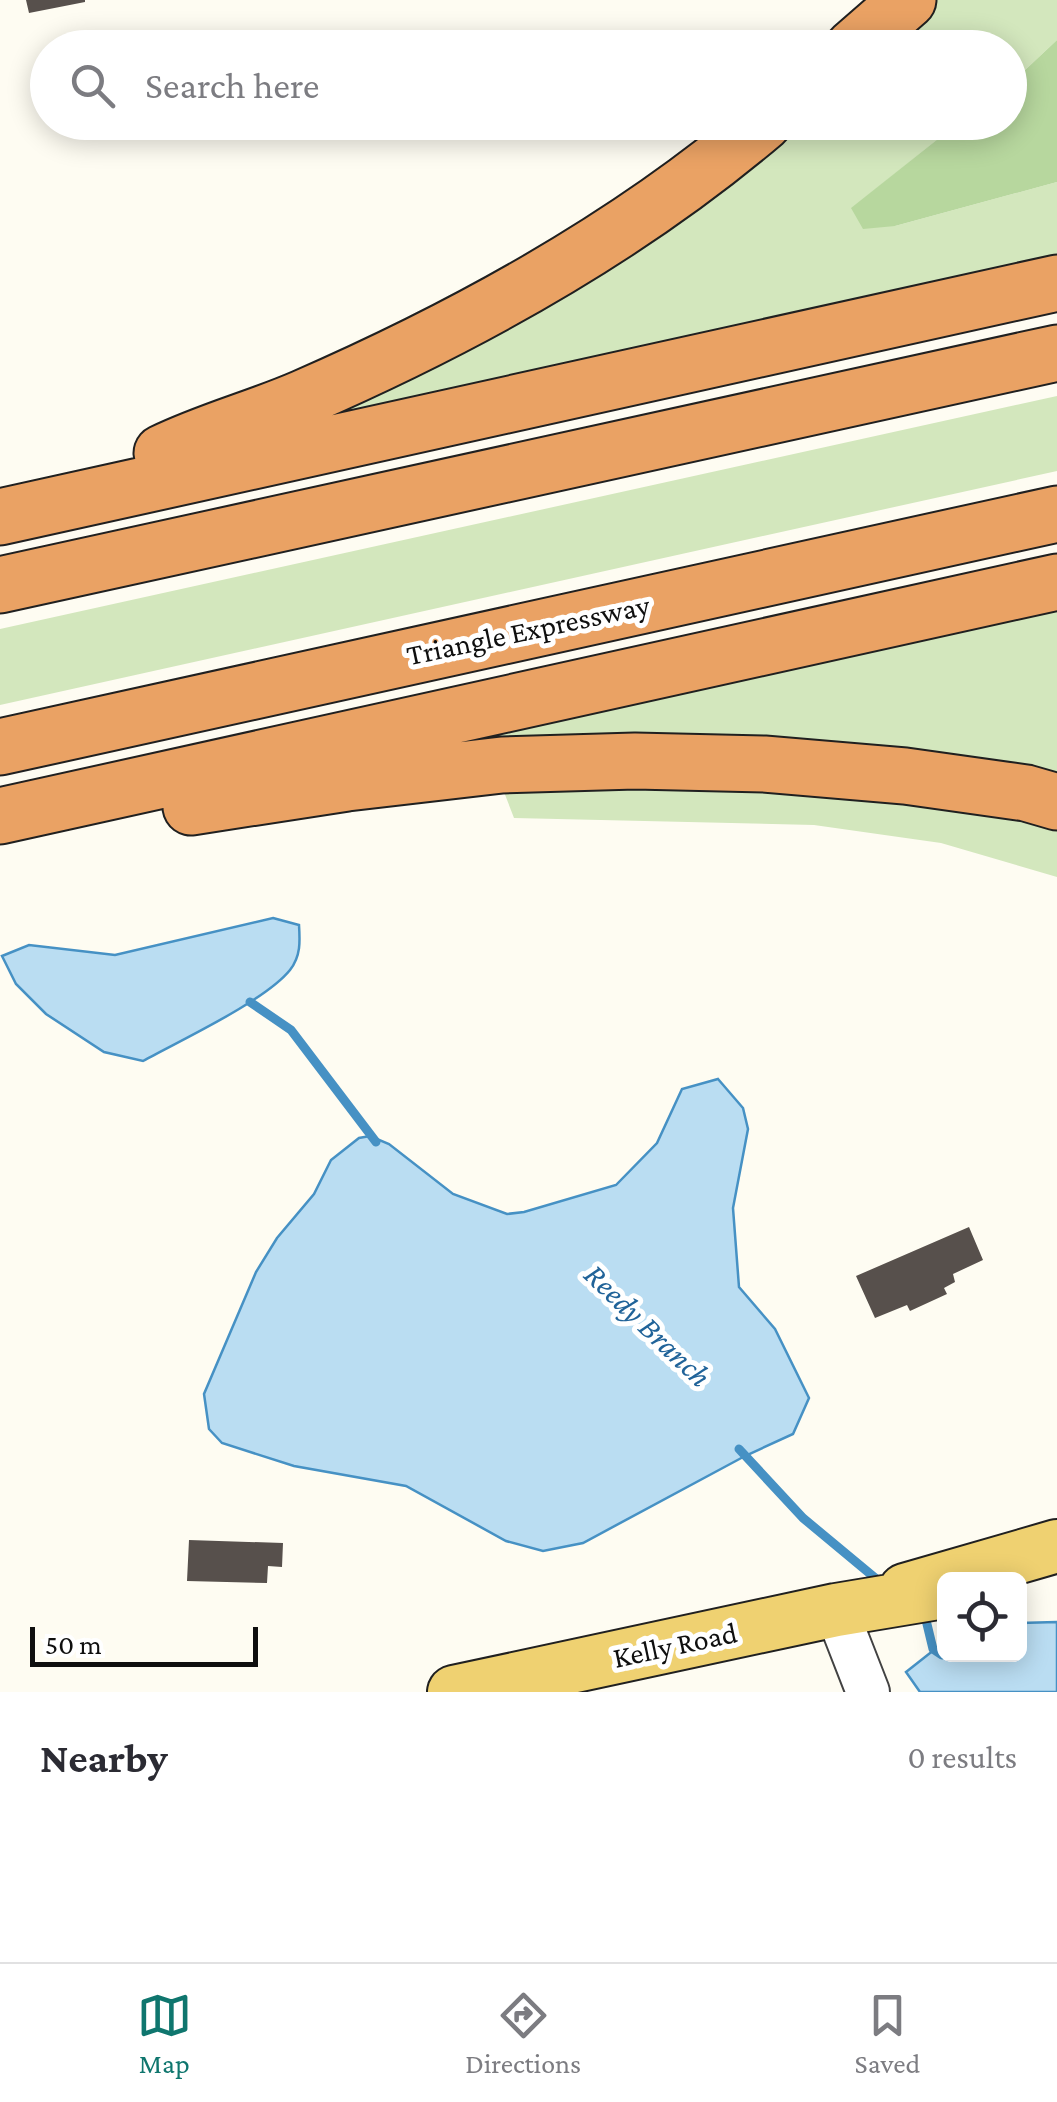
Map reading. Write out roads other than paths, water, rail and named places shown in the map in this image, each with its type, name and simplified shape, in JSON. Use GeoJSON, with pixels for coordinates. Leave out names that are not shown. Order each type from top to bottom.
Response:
{"type":"FeatureCollection","features":[{"type":"Feature","properties":{"kind":"highway"},"geometry":{"type":"LineString","coordinates":[[874,30],[908,0]]}},
{"type":"Feature","properties":{"kind":"highway"},"geometry":{"type":"LineString","coordinates":[[25,511],[172,448],[303,398],[422,342],[562,266],[720,160],[743,140]]}},
{"type":"Feature","properties":{"kind":"highway"},"geometry":{"type":"LineString","coordinates":[[25,511],[1057,284]]}},
{"type":"Feature","properties":{"kind":"highway"},"geometry":{"type":"LineString","coordinates":[[0,585],[1057,353]]}},
{"type":"Feature","properties":{"kind":"highway","name":"Triangle Expressway"},"geometry":{"type":"LineString","coordinates":[[0,747],[1057,514]]}},
{"type":"Feature","properties":{"kind":"highway"},"geometry":{"type":"LineString","coordinates":[[0,816],[1057,582]]}},
{"type":"Feature","properties":{"kind":"highway"},"geometry":{"type":"LineString","coordinates":[[0,826],[203,806],[347,783],[502,765],[764,764],[905,776],[1057,802]]}},
{"type":"Feature","properties":{"kind":"main road","name":"Kelly Road"},"geometry":{"type":"LineString","coordinates":[[836,1610],[1057,1546]]}},
{"type":"Feature","properties":{"kind":"main road"},"geometry":{"type":"LineString","coordinates":[[1027,1575],[1057,1568]]}},
{"type":"Feature","properties":{"kind":"main road","name":"Kelly Road"},"geometry":{"type":"LineString","coordinates":[[454,1692],[836,1610],[937,1593]]}},
{"type":"Feature","properties":{"kind":"lane"},"geometry":{"type":"LineString","coordinates":[[836,1610],[868,1692]]}},
{"type":"Feature","properties":{"kind":"water"},"geometry":{"type":"Polygon","coordinates":[[[273,918],[299,925],[298,954],[290,970],[243,1007],[143,1061],[104,1052],[46,1014],[16,984],[2,956],[29,945],[115,955],[273,918]]]}},
{"type":"Feature","properties":{"kind":"water"},"geometry":{"type":"Polygon","coordinates":[[[718,1079],[743,1108],[748,1129],[733,1208],[739,1287],[775,1329],[809,1398],[793,1434],[583,1543],[543,1551],[506,1541],[406,1486],[294,1466],[222,1443],[209,1429],[204,1394],[256,1272],[277,1238],[314,1194],[331,1160],[359,1138],[370,1136],[389,1144],[453,1194],[507,1214],[524,1212],[616,1185],[657,1143],[682,1089],[718,1079]]]}},
{"type":"Feature","properties":{"kind":"water"},"geometry":{"type":"Polygon","coordinates":[[[1057,1622],[1057,1692],[920,1692],[906,1672],[937,1648],[937,1662],[1027,1662],[1027,1623],[1057,1622]]]}},
{"type":"Feature","properties":{"kind":"waterway","name":"Reedy Branch"},"geometry":{"type":"LineString","coordinates":[[250,1002],[291,1030],[376,1142]]}},
{"type":"Feature","properties":{"kind":"waterway","name":"Reedy Branch"},"geometry":{"type":"LineString","coordinates":[[739,1449],[803,1518],[880,1582]]}},
{"type":"Feature","properties":{"kind":"waterway","name":"Reedy Branch"},"geometry":{"type":"LineString","coordinates":[[919,1614],[926,1620],[937,1652]]}}]}
